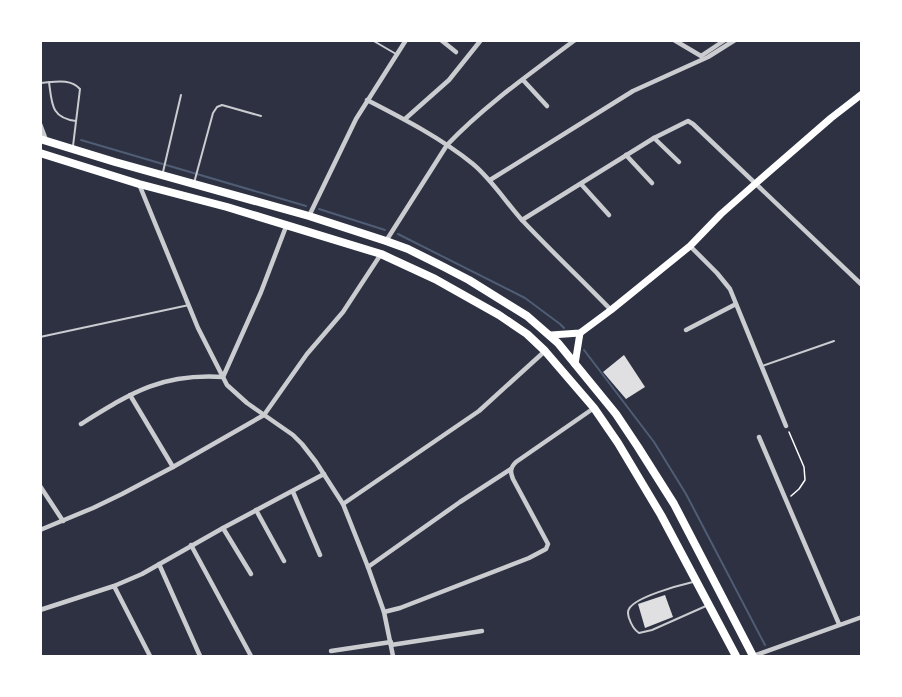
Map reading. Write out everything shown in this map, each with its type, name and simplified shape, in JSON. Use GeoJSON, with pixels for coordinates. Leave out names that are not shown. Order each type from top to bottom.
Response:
{"type":"FeatureCollection","features":[{"type":"Feature","properties":{"kind":"main road"},"geometry":{"type":"LineString","coordinates":[[550,335],[580,333],[611,310],[690,246],[755,184],[861,94]]}},
{"type":"Feature","properties":{"kind":"main road"},"geometry":{"type":"LineString","coordinates":[[43,140],[115,162],[164,171],[195,180],[386,241],[469,280],[527,316],[550,335],[575,364],[616,414],[638,447],[674,504],[753,656]]}},
{"type":"Feature","properties":{"kind":"main road"},"geometry":{"type":"LineString","coordinates":[[40,153],[139,184],[287,224],[381,254],[435,279],[489,309],[527,334],[545,351],[594,408],[618,443],[679,548],[736,657]]}},
{"type":"Feature","properties":{"kind":"main road"},"geometry":{"type":"LineString","coordinates":[[111,175],[115,162]]}},
{"type":"Feature","properties":{"kind":"main road"},"geometry":{"type":"LineString","coordinates":[[575,364],[580,333]]}},
{"type":"Feature","properties":{"kind":"main road"},"geometry":{"type":"LineString","coordinates":[[679,548],[693,541]]}},
{"type":"Feature","properties":{"kind":"street"},"geometry":{"type":"LineString","coordinates":[[309,216],[367,100],[406,40]]}},
{"type":"Feature","properties":{"kind":"street"},"geometry":{"type":"LineString","coordinates":[[441,40],[456,52]]}},
{"type":"Feature","properties":{"kind":"street"},"geometry":{"type":"LineString","coordinates":[[405,119],[456,74],[481,40]]}},
{"type":"Feature","properties":{"kind":"street"},"geometry":{"type":"LineString","coordinates":[[386,241],[447,145],[477,116],[575,40]]}},
{"type":"Feature","properties":{"kind":"street"},"geometry":{"type":"LineString","coordinates":[[674,40],[701,56],[725,40]]}},
{"type":"Feature","properties":{"kind":"street"},"geometry":{"type":"LineString","coordinates":[[490,180],[633,92],[702,60],[735,40]]}},
{"type":"Feature","properties":{"kind":"street"},"geometry":{"type":"LineString","coordinates":[[523,80],[547,106]]}},
{"type":"Feature","properties":{"kind":"street"},"geometry":{"type":"LineString","coordinates":[[367,100],[405,119],[447,145],[475,166],[490,180],[522,220],[611,310]]}},
{"type":"Feature","properties":{"kind":"street"},"geometry":{"type":"LineString","coordinates":[[522,220],[654,138],[682,123],[690,122],[861,285]]}},
{"type":"Feature","properties":{"kind":"street"},"geometry":{"type":"LineString","coordinates":[[40,124],[43,140]]}},
{"type":"Feature","properties":{"kind":"street"},"geometry":{"type":"LineString","coordinates":[[654,138],[679,162]]}},
{"type":"Feature","properties":{"kind":"street"},"geometry":{"type":"LineString","coordinates":[[626,155],[652,183]]}},
{"type":"Feature","properties":{"kind":"street"},"geometry":{"type":"LineString","coordinates":[[139,184],[198,328],[231,390],[302,444],[342,504],[384,612],[393,657]]}},
{"type":"Feature","properties":{"kind":"street"},"geometry":{"type":"LineString","coordinates":[[580,184],[609,215]]}},
{"type":"Feature","properties":{"kind":"street"},"geometry":{"type":"LineString","coordinates":[[223,377],[261,292],[287,224]]}},
{"type":"Feature","properties":{"kind":"street"},"geometry":{"type":"LineString","coordinates":[[690,246],[725,282],[786,426]]}},
{"type":"Feature","properties":{"kind":"street"},"geometry":{"type":"LineString","coordinates":[[40,530],[93,508],[173,468],[264,415],[307,354],[343,312],[381,254]]}},
{"type":"Feature","properties":{"kind":"street"},"geometry":{"type":"LineString","coordinates":[[686,330],[736,304]]}},
{"type":"Feature","properties":{"kind":"street"},"geometry":{"type":"LineString","coordinates":[[342,504],[479,411],[545,351]]}},
{"type":"Feature","properties":{"kind":"street"},"geometry":{"type":"LineString","coordinates":[[81,424],[130,395],[152,385],[176,379],[223,377]]}},
{"type":"Feature","properties":{"kind":"street"},"geometry":{"type":"LineString","coordinates":[[130,395],[173,468]]}},
{"type":"Feature","properties":{"kind":"street"},"geometry":{"type":"LineString","coordinates":[[368,567],[511,469],[516,462],[594,408]]}},
{"type":"Feature","properties":{"kind":"street"},"geometry":{"type":"LineString","coordinates":[[759,437],[839,624]]}},
{"type":"Feature","properties":{"kind":"street"},"geometry":{"type":"LineString","coordinates":[[384,612],[400,608],[529,558],[546,549],[548,544],[513,479],[511,469]]}},
{"type":"Feature","properties":{"kind":"street"},"geometry":{"type":"LineString","coordinates":[[40,610],[132,579],[324,474]]}},
{"type":"Feature","properties":{"kind":"street"},"geometry":{"type":"LineString","coordinates":[[40,486],[63,521]]}},
{"type":"Feature","properties":{"kind":"street"},"geometry":{"type":"LineString","coordinates":[[293,492],[320,555]]}},
{"type":"Feature","properties":{"kind":"street"},"geometry":{"type":"LineString","coordinates":[[256,510],[284,561]]}},
{"type":"Feature","properties":{"kind":"street"},"geometry":{"type":"LineString","coordinates":[[223,528],[251,574]]}},
{"type":"Feature","properties":{"kind":"street"},"geometry":{"type":"LineString","coordinates":[[191,546],[251,657]]}},
{"type":"Feature","properties":{"kind":"street"},"geometry":{"type":"LineString","coordinates":[[159,564],[200,657]]}},
{"type":"Feature","properties":{"kind":"street"},"geometry":{"type":"LineString","coordinates":[[114,586],[149,655],[143,657]]}},
{"type":"Feature","properties":{"kind":"street"},"geometry":{"type":"LineString","coordinates":[[753,656],[861,616]]}},
{"type":"Feature","properties":{"kind":"street"},"geometry":{"type":"LineString","coordinates":[[331,651],[482,632]]}},
{"type":"Feature","properties":{"kind":"lane"},"geometry":{"type":"LineString","coordinates":[[372,40],[396,54]]}},
{"type":"Feature","properties":{"kind":"lane"},"geometry":{"type":"LineString","coordinates":[[40,83],[63,81],[75,84],[80,89],[73,149]]}},
{"type":"Feature","properties":{"kind":"lane"},"geometry":{"type":"LineString","coordinates":[[49,82],[55,111],[64,120],[77,121]]}},
{"type":"Feature","properties":{"kind":"lane"},"geometry":{"type":"LineString","coordinates":[[164,171],[181,95]]}},
{"type":"Feature","properties":{"kind":"lane"},"geometry":{"type":"LineString","coordinates":[[195,180],[213,113],[217,107],[222,105],[261,116]]}},
{"type":"Feature","properties":{"kind":"lane"},"geometry":{"type":"LineString","coordinates":[[40,337],[189,305]]}},
{"type":"Feature","properties":{"kind":"lane"},"geometry":{"type":"LineString","coordinates":[[762,366],[834,341]]}},
{"type":"Feature","properties":{"kind":"lane"},"geometry":{"type":"LineString","coordinates":[[696,581],[666,589],[634,603],[627,613],[634,629],[639,633],[652,630],[708,604]]}},
{"type":"Feature","properties":{"kind":"path"},"geometry":{"type":"LineString","coordinates":[[785,500],[799,489],[805,480],[804,467],[786,426]]}},
{"type":"Feature","properties":{"kind":"building"},"geometry":{"type":"Polygon","coordinates":[[[624,355],[645,387],[626,399],[603,372],[624,355]]]}},
{"type":"Feature","properties":{"kind":"building"},"geometry":{"type":"Polygon","coordinates":[[[665,595],[673,617],[645,628],[638,604],[665,595]]]}},
{"type":"Feature","properties":{"kind":"waterway"},"geometry":{"type":"LineString","coordinates":[[81,140],[306,206]]}},
{"type":"Feature","properties":{"kind":"waterway"},"geometry":{"type":"LineString","coordinates":[[319,209],[385,230]]}},
{"type":"Feature","properties":{"kind":"waterway"},"geometry":{"type":"LineString","coordinates":[[398,234],[525,298],[564,328]]}},
{"type":"Feature","properties":{"kind":"waterway"},"geometry":{"type":"LineString","coordinates":[[584,350],[654,442],[686,494],[765,645]]}}]}
